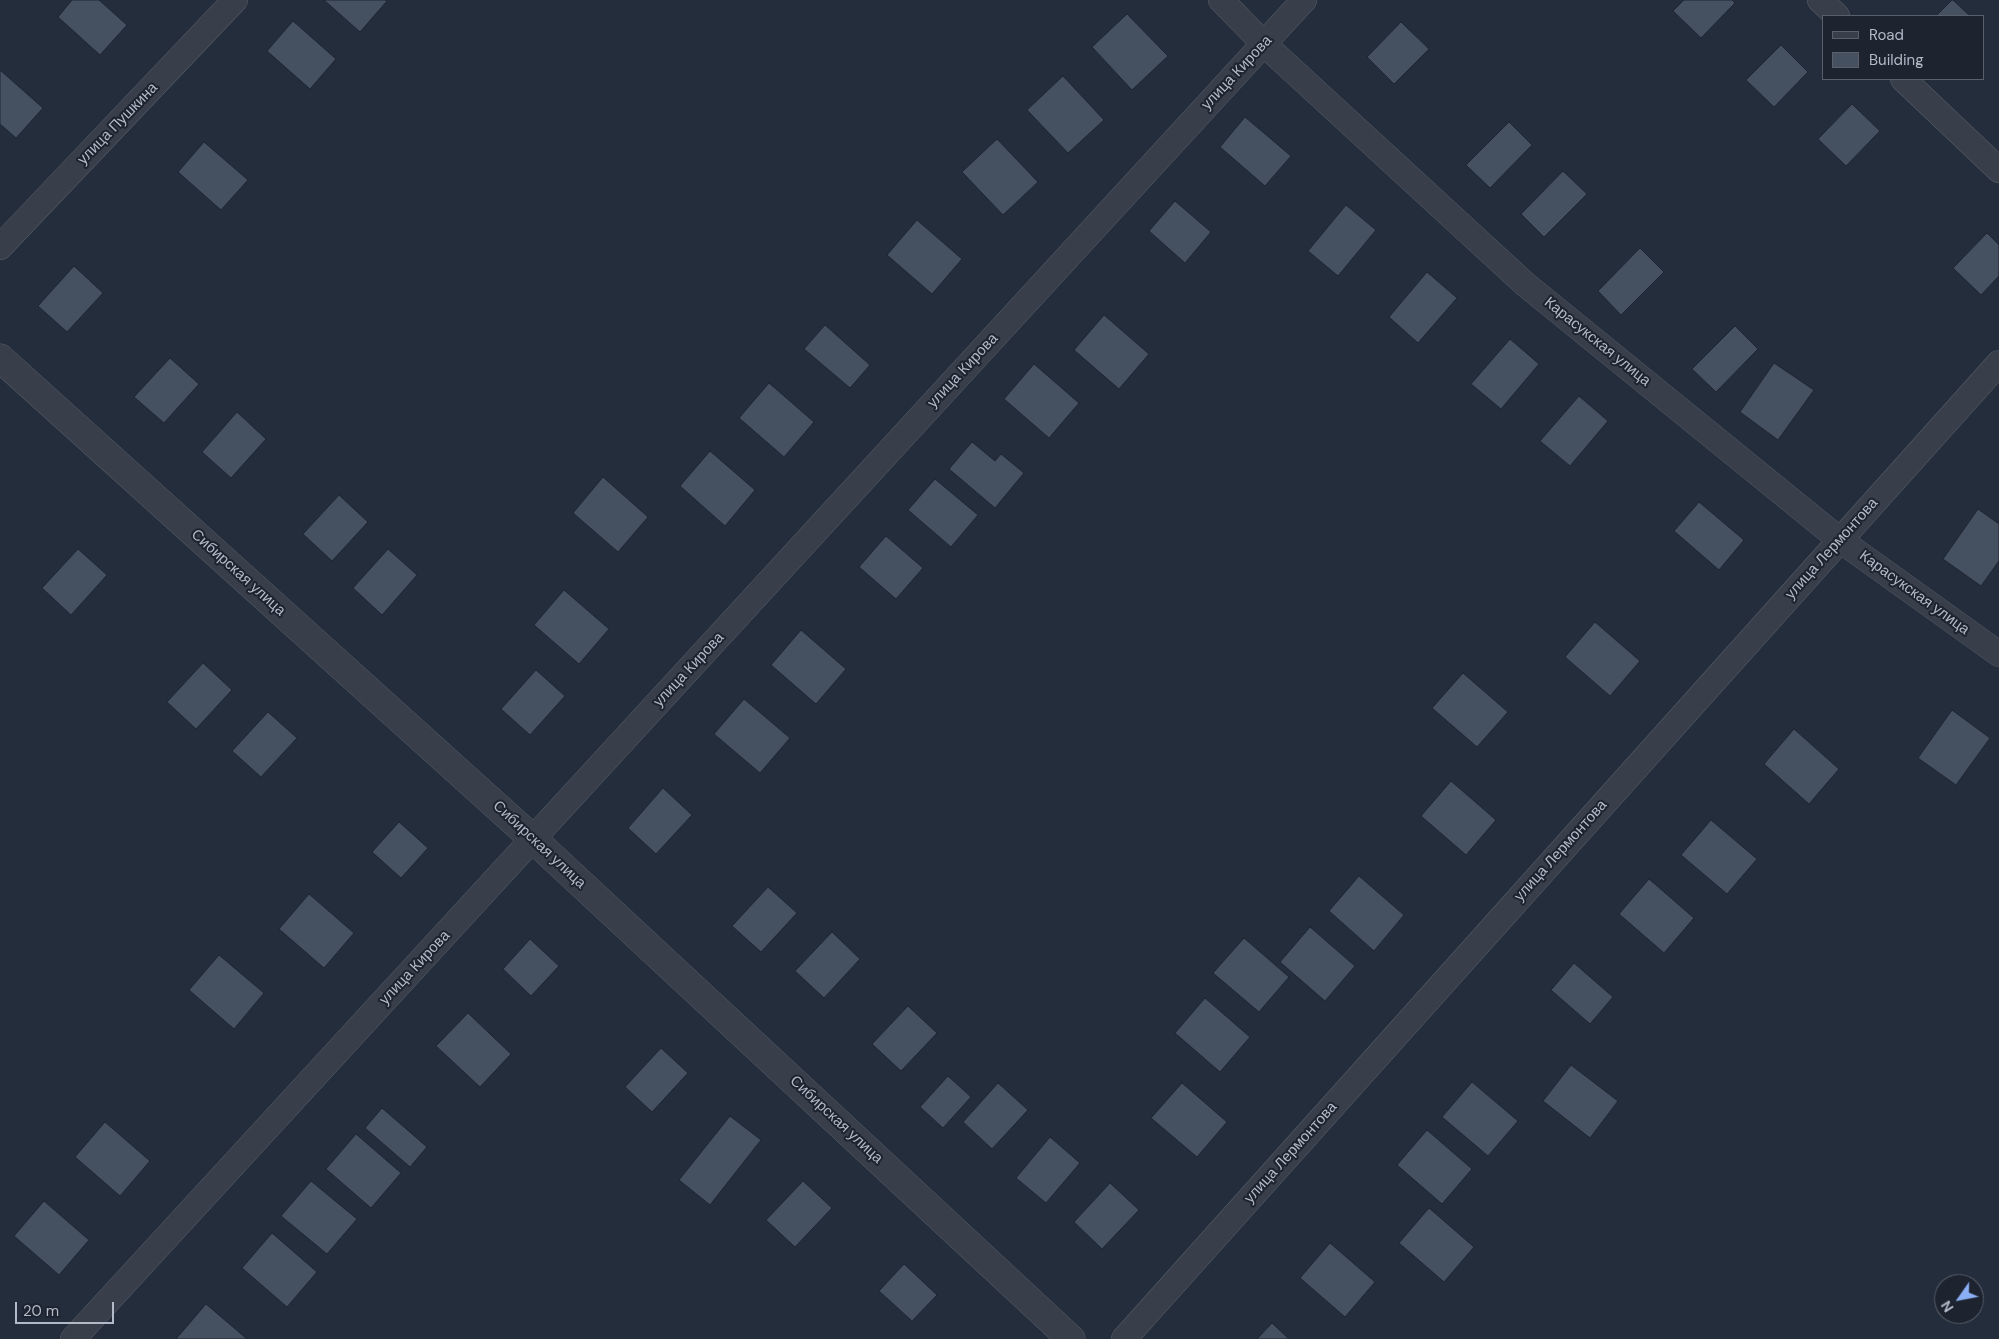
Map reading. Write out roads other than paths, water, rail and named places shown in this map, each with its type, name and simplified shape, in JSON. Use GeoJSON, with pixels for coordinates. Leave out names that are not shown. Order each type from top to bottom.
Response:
{"type":"FeatureCollection","features":[{"type":"Feature","properties":{"kind":"street","name":"улица Пушкина"},"geometry":{"type":"LineString","coordinates":[[0,247],[235,0]]}},
{"type":"Feature","properties":{"kind":"street","name":"Карасукская улица"},"geometry":{"type":"LineString","coordinates":[[1221,0],[1264,44],[1525,284],[1840,540],[1999,654]]}},
{"type":"Feature","properties":{"kind":"street","name":"улица Кирова"},"geometry":{"type":"LineString","coordinates":[[73,1339],[1304,0]]}},
{"type":"Feature","properties":{"kind":"street"},"geometry":{"type":"LineString","coordinates":[[1820,0],[1836,15]]}},
{"type":"Feature","properties":{"kind":"street"},"geometry":{"type":"LineString","coordinates":[[1904,80],[1999,170]]}},
{"type":"Feature","properties":{"kind":"street","name":"Сибирская улица"},"geometry":{"type":"LineString","coordinates":[[0,358],[533,839],[1071,1339]]}},
{"type":"Feature","properties":{"kind":"street","name":"улица Лермонтова"},"geometry":{"type":"LineString","coordinates":[[1124,1339],[1999,363]]}}]}
